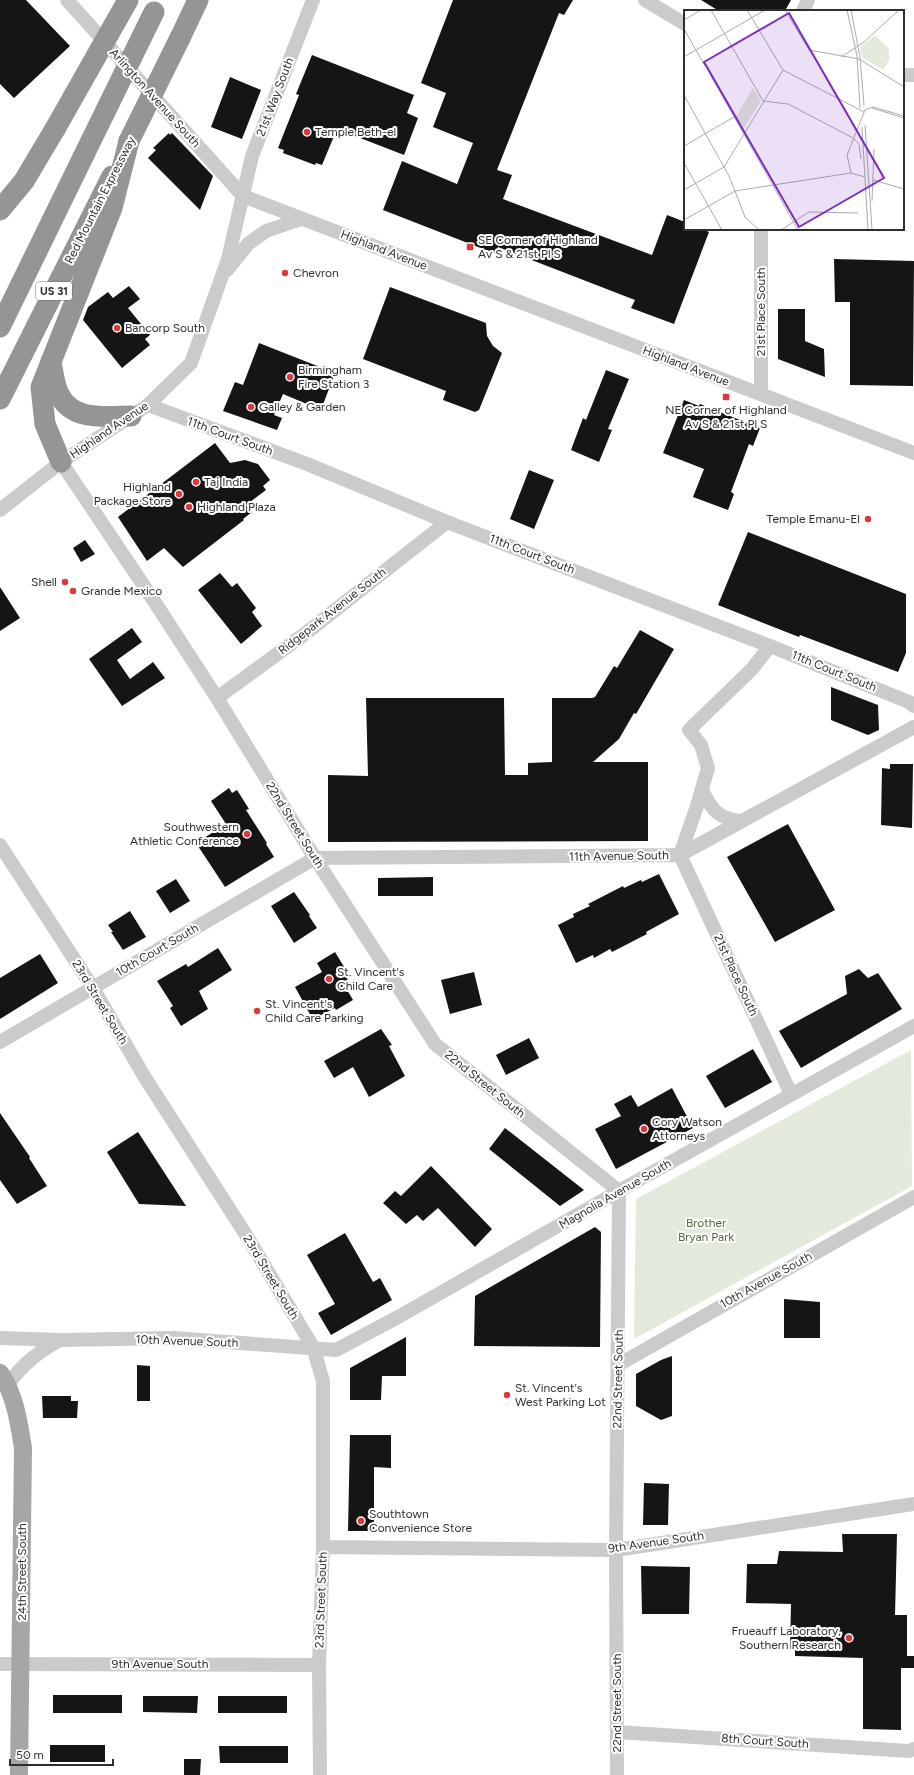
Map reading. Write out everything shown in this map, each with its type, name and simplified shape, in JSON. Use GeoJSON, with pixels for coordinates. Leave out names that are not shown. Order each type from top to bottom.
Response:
{"type":"FeatureCollection","features":[{"type":"Feature","properties":{"kind":"highway"},"geometry":{"type":"LineString","coordinates":[[0,210],[24,181],[56,129],[128,0]]}},
{"type":"Feature","properties":{"kind":"highway","name":"Red Mountain Expressway"},"geometry":{"type":"LineString","coordinates":[[0,399],[112,188],[129,141],[198,0]]}},
{"type":"Feature","properties":{"kind":"highway","name":"US 31"},"geometry":{"type":"LineString","coordinates":[[0,327],[157,6]]}},
{"type":"Feature","properties":{"kind":"highway"},"geometry":{"type":"LineString","coordinates":[[61,462],[45,424],[41,387],[112,208],[112,188]]}},
{"type":"Feature","properties":{"kind":"highway"},"geometry":{"type":"LineString","coordinates":[[51,361],[59,394],[63,401],[74,411],[89,416],[131,416]]}},
{"type":"Feature","properties":{"kind":"main road","name":"24th Street South"},"geometry":{"type":"LineString","coordinates":[[4,1378],[20,1426],[23,1448],[22,1664],[19,1775]]}},
{"type":"Feature","properties":{"kind":"street","name":"Arlington Avenue South"},"geometry":{"type":"LineString","coordinates":[[67,0],[243,196]]}},
{"type":"Feature","properties":{"kind":"street","name":"21st Way South"},"geometry":{"type":"LineString","coordinates":[[243,196],[252,156],[313,0]]}},
{"type":"Feature","properties":{"kind":"street"},"geometry":{"type":"LineString","coordinates":[[645,0],[684,23]]}},
{"type":"Feature","properties":{"kind":"street"},"geometry":{"type":"LineString","coordinates":[[803,10],[808,0]]}},
{"type":"Feature","properties":{"kind":"street","name":"Highland Avenue"},"geometry":{"type":"LineString","coordinates":[[0,510],[61,462],[148,405],[191,363],[228,259],[243,196],[914,453]]}},
{"type":"Feature","properties":{"kind":"street"},"geometry":{"type":"LineString","coordinates":[[222,276],[249,243],[266,231],[301,219]]}},
{"type":"Feature","properties":{"kind":"street","name":"21st Place South"},"geometry":{"type":"LineString","coordinates":[[761,394],[762,230]]}},
{"type":"Feature","properties":{"kind":"street","name":"11th Court South"},"geometry":{"type":"LineString","coordinates":[[148,405],[307,464],[447,522],[876,688],[910,702],[914,706]]}},
{"type":"Feature","properties":{"kind":"street","name":"22nd Street South"},"geometry":{"type":"LineString","coordinates":[[61,462],[128,561],[217,698],[315,858],[435,1044],[619,1192],[616,1550],[617,1775]]}},
{"type":"Feature","properties":{"kind":"street","name":"Ridgepark Avenue South"},"geometry":{"type":"LineString","coordinates":[[217,698],[306,633],[447,522]]}},
{"type":"Feature","properties":{"kind":"street"},"geometry":{"type":"LineString","coordinates":[[680,855],[708,768],[701,745],[689,730],[752,669],[770,646]]}},
{"type":"Feature","properties":{"kind":"street","name":"11th Avenue South"},"geometry":{"type":"LineString","coordinates":[[315,858],[680,855],[914,727]]}},
{"type":"Feature","properties":{"kind":"street"},"geometry":{"type":"LineString","coordinates":[[702,790],[715,811],[728,820],[742,821]]}},
{"type":"Feature","properties":{"kind":"street","name":"23rd Street South"},"geometry":{"type":"LineString","coordinates":[[1,849],[93,988],[144,1076],[248,1238],[313,1347],[323,1381],[323,1547],[319,1665],[320,1775]]}},
{"type":"Feature","properties":{"kind":"street","name":"21st Place South"},"geometry":{"type":"LineString","coordinates":[[680,855],[791,1094]]}},
{"type":"Feature","properties":{"kind":"street","name":"10th Court South"},"geometry":{"type":"LineString","coordinates":[[0,1042],[315,858]]}},
{"type":"Feature","properties":{"kind":"street","name":"Magnolia Avenue South"},"geometry":{"type":"LineString","coordinates":[[313,1347],[336,1350],[342,1347],[400,1316],[791,1094],[914,1026]]}},
{"type":"Feature","properties":{"kind":"street","name":"10th Avenue South"},"geometry":{"type":"LineString","coordinates":[[618,1365],[914,1197]]}},
{"type":"Feature","properties":{"kind":"street","name":"10th Avenue South"},"geometry":{"type":"LineString","coordinates":[[0,1338],[61,1340],[173,1338],[313,1347]]}},
{"type":"Feature","properties":{"kind":"street","name":"10th Avenue South"},"geometry":{"type":"LineString","coordinates":[[4,1378],[39,1351],[61,1340]]}},
{"type":"Feature","properties":{"kind":"street","name":"9th Avenue South"},"geometry":{"type":"LineString","coordinates":[[323,1547],[616,1550],[914,1504]]}},
{"type":"Feature","properties":{"kind":"street","name":"9th Avenue South"},"geometry":{"type":"LineString","coordinates":[[1,1664],[319,1665]]}},
{"type":"Feature","properties":{"kind":"street","name":"8th Court South"},"geometry":{"type":"LineString","coordinates":[[617,1732],[909,1751],[914,1749]]}},
{"type":"Feature","properties":{"kind":"green space","name":"Brother Bryan Park"},"geometry":{"type":"Polygon","coordinates":[[[911,1050],[912,1186],[634,1339],[636,1199],[911,1050]]]}},
{"type":"Feature","properties":{"kind":"building"},"geometry":{"type":"Polygon","coordinates":[[[0,0],[26,0],[70,46],[14,98],[0,84],[0,0]]]}},
{"type":"Feature","properties":{"kind":"building"},"geometry":{"type":"Polygon","coordinates":[[[453,0],[573,0],[564,15],[559,13],[497,170],[512,175],[503,199],[652,255],[667,215],[684,222],[684,230],[704,230],[709,232],[674,324],[631,308],[635,300],[498,247],[496,254],[383,210],[402,161],[457,184],[473,143],[433,127],[446,93],[421,83],[453,0]]]}},
{"type":"Feature","properties":{"kind":"building"},"geometry":{"type":"Polygon","coordinates":[[[701,0],[791,0],[786,10],[717,10],[701,0]]]}},
{"type":"Feature","properties":{"kind":"building"},"geometry":{"type":"Polygon","coordinates":[[[312,55],[414,95],[407,113],[418,118],[404,155],[337,129],[322,165],[316,163],[315,165],[283,153],[284,150],[278,148],[299,95],[296,94],[312,55]]]}},
{"type":"Feature","properties":{"kind":"building"},"geometry":{"type":"Polygon","coordinates":[[[230,77],[261,90],[242,139],[211,127],[230,77]]]}},
{"type":"Feature","properties":{"kind":"building"},"geometry":{"type":"Polygon","coordinates":[[[169,133],[170,135],[172,133],[213,176],[200,210],[148,158],[156,150],[153,148],[169,133]]]}},
{"type":"Feature","properties":{"kind":"building"},"geometry":{"type":"Polygon","coordinates":[[[834,259],[914,261],[913,386],[850,385],[850,302],[835,302],[834,259]]]}},
{"type":"Feature","properties":{"kind":"building","name":"Bancorp South"},"geometry":{"type":"Polygon","coordinates":[[[129,286],[140,299],[128,308],[150,335],[145,339],[150,345],[122,368],[83,320],[88,307],[108,292],[113,298],[129,286]]]}},
{"type":"Feature","properties":{"kind":"building"},"geometry":{"type":"Polygon","coordinates":[[[390,287],[486,323],[487,336],[493,346],[502,353],[479,410],[475,412],[443,400],[446,391],[363,359],[390,287]]]}},
{"type":"Feature","properties":{"kind":"building"},"geometry":{"type":"Polygon","coordinates":[[[778,309],[805,309],[805,341],[824,349],[825,377],[778,359],[778,309]]]}},
{"type":"Feature","properties":{"kind":"building","name":"Birmingham Fire Station 3"},"geometry":{"type":"Polygon","coordinates":[[[259,343],[335,373],[321,410],[283,394],[274,415],[282,418],[277,430],[223,411],[235,382],[243,385],[259,343]]]}},
{"type":"Feature","properties":{"kind":"building"},"geometry":{"type":"Polygon","coordinates":[[[606,370],[629,379],[608,429],[612,430],[599,462],[571,450],[583,418],[586,420],[606,370]]]}},
{"type":"Feature","properties":{"kind":"building"},"geometry":{"type":"Polygon","coordinates":[[[684,400],[699,406],[700,404],[760,428],[753,446],[749,444],[731,492],[734,494],[728,510],[693,497],[704,469],[663,453],[684,400]]]}},
{"type":"Feature","properties":{"kind":"building","name":"Highland Plaza"},"geometry":{"type":"Polygon","coordinates":[[[215,443],[230,463],[245,460],[258,464],[270,480],[263,486],[266,490],[246,505],[252,512],[243,519],[244,520],[183,567],[164,548],[147,561],[118,517],[215,443]]]}},
{"type":"Feature","properties":{"kind":"building"},"geometry":{"type":"Polygon","coordinates":[[[529,470],[554,480],[534,529],[510,519],[529,470]]]}},
{"type":"Feature","properties":{"kind":"building"},"geometry":{"type":"Polygon","coordinates":[[[748,532],[906,594],[906,653],[898,672],[800,635],[799,637],[718,605],[748,532]]]}},
{"type":"Feature","properties":{"kind":"building"},"geometry":{"type":"Polygon","coordinates":[[[85,540],[95,554],[81,562],[73,548],[85,540]]]}},
{"type":"Feature","properties":{"kind":"building"},"geometry":{"type":"Polygon","coordinates":[[[220,573],[232,587],[237,583],[256,608],[252,612],[262,626],[241,644],[198,590],[220,573]]]}},
{"type":"Feature","properties":{"kind":"building"},"geometry":{"type":"Polygon","coordinates":[[[0,587],[20,618],[0,631],[0,587]]]}},
{"type":"Feature","properties":{"kind":"building"},"geometry":{"type":"Polygon","coordinates":[[[132,628],[142,642],[117,660],[130,679],[153,662],[165,678],[122,706],[89,659],[132,628]]]}},
{"type":"Feature","properties":{"kind":"building"},"geometry":{"type":"Polygon","coordinates":[[[640,630],[674,649],[636,714],[634,713],[619,739],[593,762],[648,762],[648,841],[328,842],[328,775],[368,776],[366,698],[504,698],[505,775],[528,775],[528,763],[552,762],[552,698],[595,697],[614,666],[617,668],[640,630]]]}},
{"type":"Feature","properties":{"kind":"building"},"geometry":{"type":"Polygon","coordinates":[[[831,687],[878,705],[879,730],[868,735],[831,720],[831,687]]]}},
{"type":"Feature","properties":{"kind":"building"},"geometry":{"type":"Polygon","coordinates":[[[890,764],[913,764],[912,828],[881,825],[882,768],[890,769],[890,764]]]}},
{"type":"Feature","properties":{"kind":"building","name":"Southwestern Athletic Conference"},"geometry":{"type":"Polygon","coordinates":[[[229,788],[232,793],[237,790],[249,809],[246,810],[274,857],[225,887],[196,843],[226,824],[211,801],[229,788]]]}},
{"type":"Feature","properties":{"kind":"building"},"geometry":{"type":"Polygon","coordinates":[[[788,824],[835,910],[775,942],[727,857],[788,824]]]}},
{"type":"Feature","properties":{"kind":"building"},"geometry":{"type":"Polygon","coordinates":[[[659,874],[679,914],[646,932],[647,934],[612,952],[610,949],[594,958],[593,955],[576,963],[558,925],[574,917],[573,914],[590,906],[588,904],[623,886],[624,888],[641,880],[642,882],[659,874]]]}},
{"type":"Feature","properties":{"kind":"building"},"geometry":{"type":"Polygon","coordinates":[[[433,877],[433,896],[378,896],[378,878],[433,877]]]}},
{"type":"Feature","properties":{"kind":"building"},"geometry":{"type":"Polygon","coordinates":[[[176,879],[190,901],[170,913],[156,891],[176,879]]]}},
{"type":"Feature","properties":{"kind":"building"},"geometry":{"type":"Polygon","coordinates":[[[294,892],[317,928],[294,943],[271,906],[294,892]]]}},
{"type":"Feature","properties":{"kind":"building"},"geometry":{"type":"Polygon","coordinates":[[[130,911],[146,937],[123,950],[108,925],[130,911]]]}},
{"type":"Feature","properties":{"kind":"building"},"geometry":{"type":"Polygon","coordinates":[[[218,948],[232,970],[199,991],[208,1009],[181,1026],[170,1008],[173,1006],[157,981],[186,964],[188,967],[218,948]]]}},
{"type":"Feature","properties":{"kind":"building","name":"St. Vincent's Child Care"},"geometry":{"type":"Polygon","coordinates":[[[335,952],[346,970],[343,972],[351,985],[346,988],[353,1000],[336,1010],[335,1008],[319,1016],[318,1014],[312,1018],[295,987],[322,972],[317,963],[335,952]]]}},
{"type":"Feature","properties":{"kind":"building"},"geometry":{"type":"Polygon","coordinates":[[[40,954],[58,983],[0,1019],[0,978],[40,954]]]}},
{"type":"Feature","properties":{"kind":"building"},"geometry":{"type":"Polygon","coordinates":[[[859,969],[868,978],[878,973],[902,1009],[801,1068],[779,1031],[847,994],[845,976],[859,969]]]}},
{"type":"Feature","properties":{"kind":"building"},"geometry":{"type":"Polygon","coordinates":[[[474,972],[482,1005],[450,1014],[441,980],[474,972]]]}},
{"type":"Feature","properties":{"kind":"building"},"geometry":{"type":"Polygon","coordinates":[[[381,1029],[392,1045],[389,1046],[405,1076],[369,1097],[353,1067],[334,1078],[324,1061],[381,1029]]]}},
{"type":"Feature","properties":{"kind":"building"},"geometry":{"type":"Polygon","coordinates":[[[529,1038],[539,1058],[506,1075],[496,1055],[529,1038]]]}},
{"type":"Feature","properties":{"kind":"building"},"geometry":{"type":"Polygon","coordinates":[[[753,1049],[772,1082],[725,1108],[706,1076],[753,1049]]]}},
{"type":"Feature","properties":{"kind":"building","name":"Cory Watson Attorneys"},"geometry":{"type":"Polygon","coordinates":[[[672,1088],[693,1128],[616,1169],[595,1129],[621,1116],[614,1104],[631,1095],[638,1107],[672,1088]]]}},
{"type":"Feature","properties":{"kind":"building"},"geometry":{"type":"Polygon","coordinates":[[[0,1113],[30,1157],[29,1158],[47,1186],[17,1204],[0,1180],[0,1113]]]}},
{"type":"Feature","properties":{"kind":"building"},"geometry":{"type":"Polygon","coordinates":[[[505,1128],[584,1190],[560,1206],[489,1149],[505,1128]]]}},
{"type":"Feature","properties":{"kind":"building"},"geometry":{"type":"Polygon","coordinates":[[[138,1132],[186,1206],[139,1204],[107,1152],[138,1132]]]}},
{"type":"Feature","properties":{"kind":"building"},"geometry":{"type":"Polygon","coordinates":[[[431,1166],[492,1229],[475,1247],[438,1208],[423,1221],[417,1215],[406,1224],[383,1203],[395,1191],[401,1196],[431,1166]]]}},
{"type":"Feature","properties":{"kind":"building"},"geometry":{"type":"Polygon","coordinates":[[[595,1227],[601,1232],[600,1347],[474,1346],[475,1296],[595,1227]]]}},
{"type":"Feature","properties":{"kind":"building"},"geometry":{"type":"Polygon","coordinates":[[[345,1233],[373,1282],[380,1278],[392,1300],[331,1335],[318,1313],[335,1304],[307,1255],[345,1233]]]}},
{"type":"Feature","properties":{"kind":"building"},"geometry":{"type":"Polygon","coordinates":[[[784,1299],[820,1302],[820,1338],[784,1338],[784,1299]]]}},
{"type":"Feature","properties":{"kind":"building"},"geometry":{"type":"Polygon","coordinates":[[[406,1337],[406,1376],[382,1376],[381,1400],[350,1400],[350,1368],[406,1337]]]}},
{"type":"Feature","properties":{"kind":"building"},"geometry":{"type":"Polygon","coordinates":[[[672,1356],[672,1416],[661,1420],[636,1406],[636,1374],[661,1360],[672,1356]]]}},
{"type":"Feature","properties":{"kind":"building"},"geometry":{"type":"Polygon","coordinates":[[[137,1365],[150,1366],[150,1401],[137,1401],[137,1365]]]}},
{"type":"Feature","properties":{"kind":"building"},"geometry":{"type":"Polygon","coordinates":[[[42,1396],[71,1396],[71,1401],[78,1401],[77,1418],[43,1418],[42,1396]]]}},
{"type":"Feature","properties":{"kind":"building"},"geometry":{"type":"Polygon","coordinates":[[[350,1435],[391,1435],[391,1468],[374,1467],[374,1531],[348,1531],[350,1435]]]}},
{"type":"Feature","properties":{"kind":"building"},"geometry":{"type":"Polygon","coordinates":[[[644,1483],[669,1484],[668,1525],[643,1525],[644,1483]]]}},
{"type":"Feature","properties":{"kind":"building"},"geometry":{"type":"Polygon","coordinates":[[[842,1534],[897,1534],[895,1615],[907,1615],[907,1656],[914,1656],[914,1668],[901,1668],[901,1730],[863,1729],[863,1658],[795,1656],[795,1650],[790,1649],[791,1604],[746,1603],[747,1564],[777,1564],[779,1551],[843,1552],[842,1534]]]}},
{"type":"Feature","properties":{"kind":"building"},"geometry":{"type":"Polygon","coordinates":[[[641,1566],[690,1567],[689,1614],[642,1614],[641,1566]]]}},
{"type":"Feature","properties":{"kind":"building"},"geometry":{"type":"Polygon","coordinates":[[[53,1695],[122,1695],[122,1713],[53,1713],[53,1695]]]}},
{"type":"Feature","properties":{"kind":"building"},"geometry":{"type":"Polygon","coordinates":[[[143,1696],[198,1696],[197,1713],[143,1712],[143,1696]]]}},
{"type":"Feature","properties":{"kind":"building"},"geometry":{"type":"Polygon","coordinates":[[[218,1696],[287,1696],[287,1713],[218,1713],[218,1696]]]}},
{"type":"Feature","properties":{"kind":"building"},"geometry":{"type":"Polygon","coordinates":[[[50,1745],[105,1745],[105,1762],[50,1762],[50,1745]]]}},
{"type":"Feature","properties":{"kind":"building"},"geometry":{"type":"Polygon","coordinates":[[[219,1746],[288,1746],[288,1763],[220,1763],[219,1746]]]}},
{"type":"Feature","properties":{"kind":"building"},"geometry":{"type":"Polygon","coordinates":[[[184,1759],[201,1759],[200,1775],[184,1775],[184,1759]]]}},
{"type":"Feature","properties":{"kind":"place","name":"Temple Beth-el"},"geometry":{"type":"Point","coordinates":[307,132]}},
{"type":"Feature","properties":{"kind":"place","name":"SE Corner of Highland Av S & 21st Pl S"},"geometry":{"type":"Point","coordinates":[470,247]}},
{"type":"Feature","properties":{"kind":"place","name":"Chevron"},"geometry":{"type":"Point","coordinates":[285,273]}},
{"type":"Feature","properties":{"kind":"place","name":"Bancorp South"},"geometry":{"type":"Point","coordinates":[117,328]}},
{"type":"Feature","properties":{"kind":"place","name":"Birmingham Fire Station 3"},"geometry":{"type":"Point","coordinates":[290,377]}},
{"type":"Feature","properties":{"kind":"place","name":"NE Corner of Highland Av S & 21st Pl S"},"geometry":{"type":"Point","coordinates":[726,397]}},
{"type":"Feature","properties":{"kind":"place","name":"Galley & Garden"},"geometry":{"type":"Point","coordinates":[251,407]}},
{"type":"Feature","properties":{"kind":"place","name":"Taj India"},"geometry":{"type":"Point","coordinates":[196,482]}},
{"type":"Feature","properties":{"kind":"place","name":"Highland Package Store"},"geometry":{"type":"Point","coordinates":[179,494]}},
{"type":"Feature","properties":{"kind":"place","name":"Highland Plaza"},"geometry":{"type":"Point","coordinates":[189,507]}},
{"type":"Feature","properties":{"kind":"place","name":"Temple Emanu-El"},"geometry":{"type":"Point","coordinates":[868,519]}},
{"type":"Feature","properties":{"kind":"place","name":"Shell"},"geometry":{"type":"Point","coordinates":[65,582]}},
{"type":"Feature","properties":{"kind":"place","name":"Grande Mexico"},"geometry":{"type":"Point","coordinates":[73,591]}},
{"type":"Feature","properties":{"kind":"place","name":"Southwestern Athletic Conference"},"geometry":{"type":"Point","coordinates":[247,834]}},
{"type":"Feature","properties":{"kind":"place","name":"St. Vincent's Child Care"},"geometry":{"type":"Point","coordinates":[329,979]}},
{"type":"Feature","properties":{"kind":"place","name":"St. Vincent's Child Care Parking"},"geometry":{"type":"Point","coordinates":[257,1011]}},
{"type":"Feature","properties":{"kind":"place","name":"Cory Watson Attorneys"},"geometry":{"type":"Point","coordinates":[644,1129]}},
{"type":"Feature","properties":{"kind":"place","name":"St. Vincent's West Parking Lot"},"geometry":{"type":"Point","coordinates":[507,1395]}},
{"type":"Feature","properties":{"kind":"place","name":"Southtown Convenience Store"},"geometry":{"type":"Point","coordinates":[361,1521]}},
{"type":"Feature","properties":{"kind":"place","name":"Frueauff Laboratory, Southern Research"},"geometry":{"type":"Point","coordinates":[849,1638]}}]}
